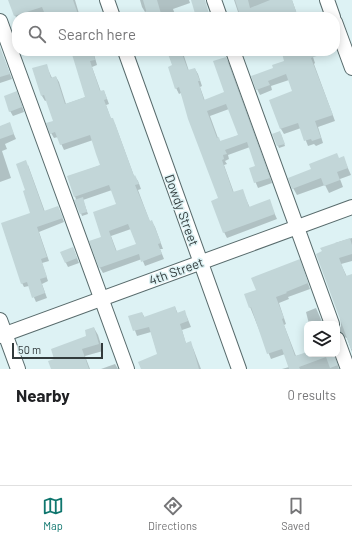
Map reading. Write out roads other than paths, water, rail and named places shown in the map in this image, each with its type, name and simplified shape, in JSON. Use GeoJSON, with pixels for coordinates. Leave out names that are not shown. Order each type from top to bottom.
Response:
{"type":"FeatureCollection","features":[{"type":"Feature","properties":{"kind":"street"},"geometry":{"type":"LineString","coordinates":[[107,0],[111,12]]}},
{"type":"Feature","properties":{"kind":"street"},"geometry":{"type":"LineString","coordinates":[[214,0],[218,12]]}},
{"type":"Feature","properties":{"kind":"street"},"geometry":{"type":"LineString","coordinates":[[327,0],[331,12]]}},
{"type":"Feature","properties":{"kind":"street"},"geometry":{"type":"LineString","coordinates":[[0,21],[12,54]]}},
{"type":"Feature","properties":{"kind":"street"},"geometry":{"type":"LineString","coordinates":[[340,36],[352,68]]}},
{"type":"Feature","properties":{"kind":"street"},"geometry":{"type":"LineString","coordinates":[[13,56],[127,369]]}},
{"type":"Feature","properties":{"kind":"street","name":"Dowdy Street"},"geometry":{"type":"LineString","coordinates":[[127,56],[239,369]]}},
{"type":"Feature","properties":{"kind":"street"},"geometry":{"type":"LineString","coordinates":[[235,56],[331,321]]}},
{"type":"Feature","properties":{"kind":"street","name":"4th Street"},"geometry":{"type":"LineString","coordinates":[[2,335],[352,207]]}},
{"type":"Feature","properties":{"kind":"street"},"geometry":{"type":"LineString","coordinates":[[0,320],[2,335],[18,369]]}},
{"type":"Feature","properties":{"kind":"street"},"geometry":{"type":"LineString","coordinates":[[340,347],[348,369]]}}]}
